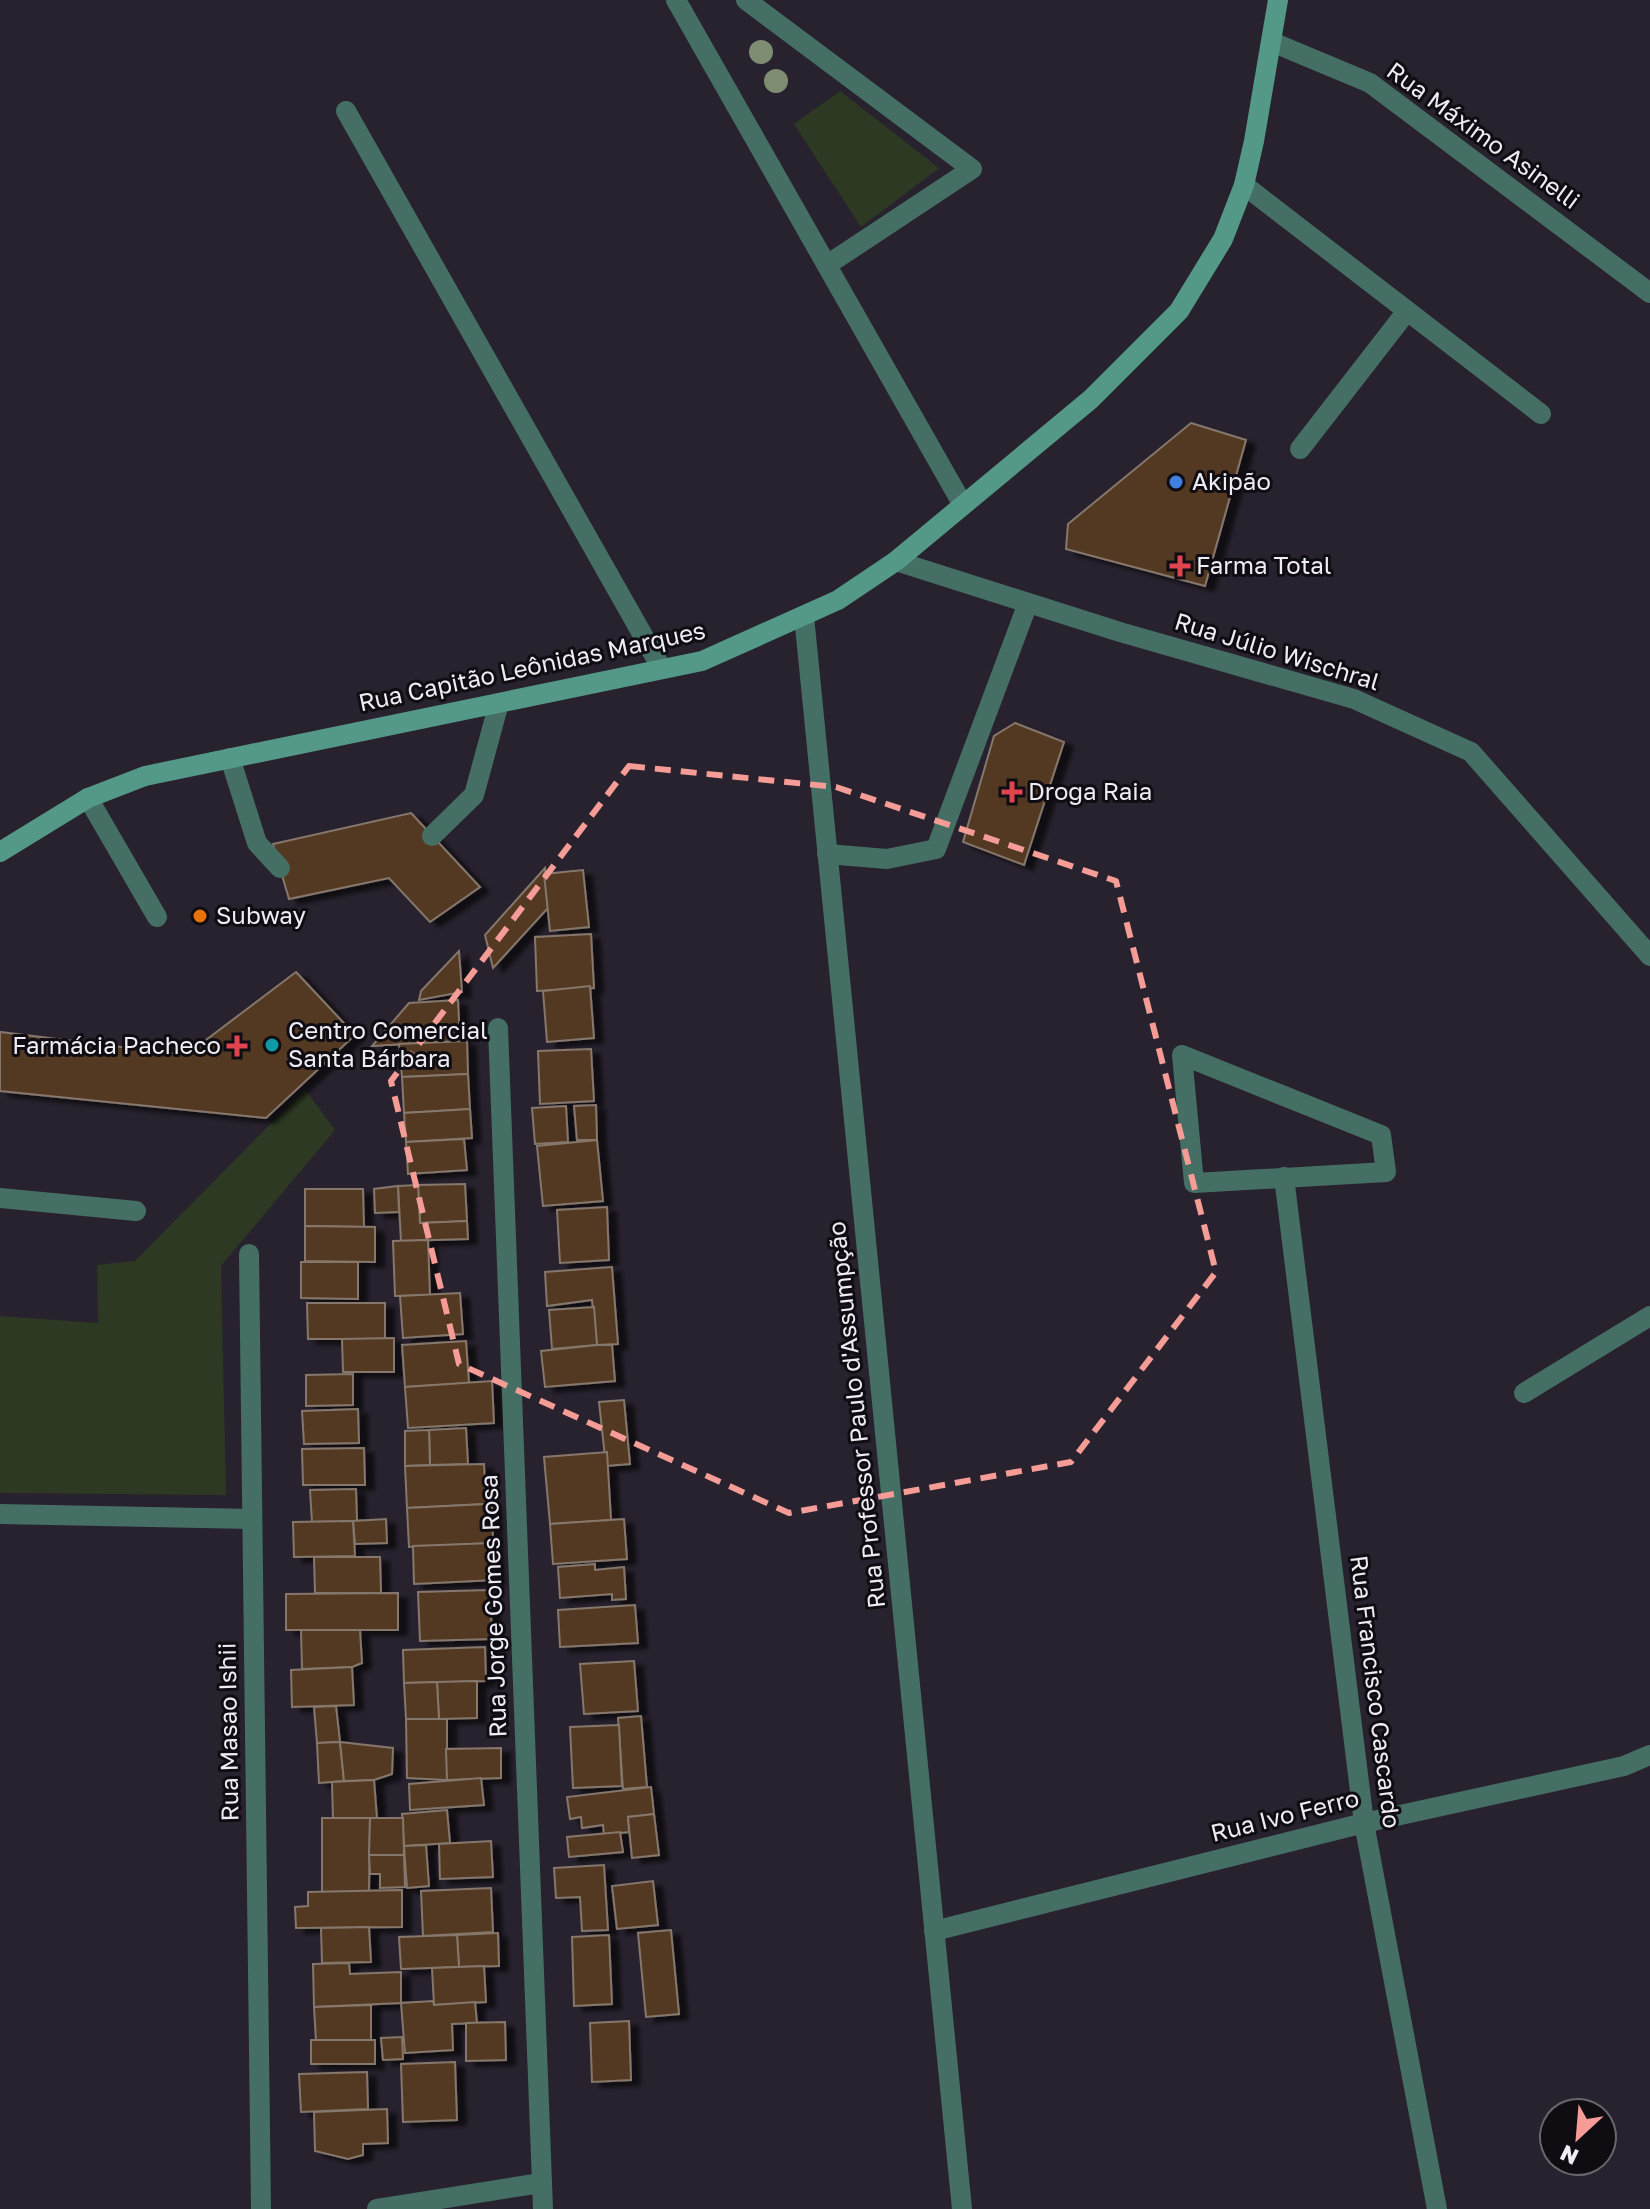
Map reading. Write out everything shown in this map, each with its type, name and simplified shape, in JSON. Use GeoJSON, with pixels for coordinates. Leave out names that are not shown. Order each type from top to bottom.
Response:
{"type":"FeatureCollection","features":[{"type":"Feature","properties":{"kind":"main road","name":"Rua Capitão Leônidas Marques"},"geometry":{"type":"LineString","coordinates":[[0,852],[88,798],[145,776],[702,661],[838,600],[896,561],[1091,399],[1179,311],[1223,239],[1244,185],[1278,0]]}},
{"type":"Feature","properties":{"kind":"street"},"geometry":{"type":"LineString","coordinates":[[676,0],[963,505]]}},
{"type":"Feature","properties":{"kind":"street"},"geometry":{"type":"LineString","coordinates":[[746,0],[972,169],[827,265]]}},
{"type":"Feature","properties":{"kind":"street","name":"Rua Máximo Asinelli"},"geometry":{"type":"LineString","coordinates":[[1272,42],[1370,83],[1650,293]]}},
{"type":"Feature","properties":{"kind":"street"},"geometry":{"type":"LineString","coordinates":[[346,111],[662,669]]}},
{"type":"Feature","properties":{"kind":"street"},"geometry":{"type":"LineString","coordinates":[[1244,185],[1541,414]]}},
{"type":"Feature","properties":{"kind":"street"},"geometry":{"type":"LineString","coordinates":[[1300,449],[1407,311]]}},
{"type":"Feature","properties":{"kind":"street","name":"Rua Júlio Wischral"},"geometry":{"type":"LineString","coordinates":[[896,561],[1120,632],[1354,699],[1471,752],[1650,956]]}},
{"type":"Feature","properties":{"kind":"street"},"geometry":{"type":"LineString","coordinates":[[827,854],[887,859],[936,849],[1028,603]]}},
{"type":"Feature","properties":{"kind":"street","name":"Rua Professor Paulo d'Assumpção"},"geometry":{"type":"LineString","coordinates":[[804,616],[962,2209]]}},
{"type":"Feature","properties":{"kind":"street"},"geometry":{"type":"LineString","coordinates":[[432,836],[474,795],[499,703]]}},
{"type":"Feature","properties":{"kind":"street"},"geometry":{"type":"LineString","coordinates":[[230,758],[257,843],[280,868]]}},
{"type":"Feature","properties":{"kind":"street"},"geometry":{"type":"LineString","coordinates":[[88,798],[157,917]]}},
{"type":"Feature","properties":{"kind":"street","name":"Rua Jorge Gomes Rosa"},"geometry":{"type":"LineString","coordinates":[[498,1028],[543,2209]]}},
{"type":"Feature","properties":{"kind":"street"},"geometry":{"type":"LineString","coordinates":[[1182,1055],[1381,1135],[1386,1172],[1284,1177],[1194,1183],[1182,1055]]}},
{"type":"Feature","properties":{"kind":"street","name":"Rua Francisco Cascardo"},"geometry":{"type":"LineString","coordinates":[[1284,1177],[1364,1823],[1437,2209]]}},
{"type":"Feature","properties":{"kind":"street"},"geometry":{"type":"LineString","coordinates":[[0,1198],[136,1211]]}},
{"type":"Feature","properties":{"kind":"street","name":"Rua Masao Ishii"},"geometry":{"type":"LineString","coordinates":[[249,1254],[261,2209]]}},
{"type":"Feature","properties":{"kind":"street"},"geometry":{"type":"LineString","coordinates":[[1524,1393],[1650,1316]]}},
{"type":"Feature","properties":{"kind":"street"},"geometry":{"type":"LineString","coordinates":[[0,1514],[252,1519]]}},
{"type":"Feature","properties":{"kind":"street","name":"Rua Ivo Ferro"},"geometry":{"type":"LineString","coordinates":[[934,1931],[1364,1823],[1624,1766],[1650,1755]]}},
{"type":"Feature","properties":{"kind":"street"},"geometry":{"type":"LineString","coordinates":[[377,2209],[541,2183]]}},
{"type":"Feature","properties":{"kind":"highlighted area"},"geometry":{"type":"Polygon","coordinates":[[[629,766],[836,787],[1116,881],[1216,1272],[1071,1462],[789,1513],[459,1364],[391,1081],[629,766]]]}},
{"type":"Feature","properties":{"kind":"green space"},"geometry":{"type":"Polygon","coordinates":[[[840,91],[939,168],[861,227],[794,124],[840,91]]]}},
{"type":"Feature","properties":{"kind":"green space"},"geometry":{"type":"Polygon","coordinates":[[[305,1089],[335,1130],[221,1266],[226,1495],[0,1493],[0,1316],[98,1323],[97,1265],[135,1261],[305,1089]]]}},
{"type":"Feature","properties":{"kind":"building","name":"Akipão"},"geometry":{"type":"Polygon","coordinates":[[[1191,423],[1246,440],[1205,586],[1066,549],[1068,524],[1191,423]]]}},
{"type":"Feature","properties":{"kind":"building","name":"Droga Raia"},"geometry":{"type":"Polygon","coordinates":[[[1015,723],[1064,742],[1024,865],[963,842],[994,736],[1015,723]]]}},
{"type":"Feature","properties":{"kind":"building"},"geometry":{"type":"Polygon","coordinates":[[[411,813],[480,887],[430,922],[389,878],[289,899],[273,844],[411,813]]]}},
{"type":"Feature","properties":{"kind":"building"},"geometry":{"type":"Polygon","coordinates":[[[545,868],[548,908],[493,968],[485,935],[545,868]]]}},
{"type":"Feature","properties":{"kind":"building"},"geometry":{"type":"Polygon","coordinates":[[[583,870],[589,927],[550,931],[544,874],[583,870]]]}},
{"type":"Feature","properties":{"kind":"building"},"geometry":{"type":"Polygon","coordinates":[[[591,934],[594,988],[537,991],[535,937],[591,934]]]}},
{"type":"Feature","properties":{"kind":"building"},"geometry":{"type":"Polygon","coordinates":[[[459,951],[462,992],[419,1000],[421,991],[459,951]]]}},
{"type":"Feature","properties":{"kind":"building","name":"Centro Comercial Santa Bárbara"},"geometry":{"type":"Polygon","coordinates":[[[296,972],[355,1035],[266,1118],[0,1091],[0,1032],[186,1055],[296,972]]]}},
{"type":"Feature","properties":{"kind":"building"},"geometry":{"type":"Polygon","coordinates":[[[590,986],[594,1038],[547,1042],[543,991],[590,986]]]}},
{"type":"Feature","properties":{"kind":"building"},"geometry":{"type":"Polygon","coordinates":[[[458,1000],[460,1041],[372,1046],[409,1003],[458,1000]]]}},
{"type":"Feature","properties":{"kind":"building"},"geometry":{"type":"Polygon","coordinates":[[[467,1041],[468,1074],[402,1077],[399,1044],[467,1041]]]}},
{"type":"Feature","properties":{"kind":"building"},"geometry":{"type":"Polygon","coordinates":[[[591,1049],[594,1101],[540,1104],[538,1051],[591,1049]]]}},
{"type":"Feature","properties":{"kind":"building"},"geometry":{"type":"Polygon","coordinates":[[[468,1074],[470,1109],[404,1113],[402,1077],[468,1074]]]}},
{"type":"Feature","properties":{"kind":"building"},"geometry":{"type":"Polygon","coordinates":[[[596,1105],[597,1140],[577,1140],[574,1106],[596,1105]]]}},
{"type":"Feature","properties":{"kind":"building"},"geometry":{"type":"Polygon","coordinates":[[[566,1106],[568,1142],[535,1144],[532,1108],[566,1106]]]}},
{"type":"Feature","properties":{"kind":"building"},"geometry":{"type":"Polygon","coordinates":[[[470,1109],[472,1138],[406,1142],[404,1113],[470,1109]]]}},
{"type":"Feature","properties":{"kind":"building"},"geometry":{"type":"Polygon","coordinates":[[[464,1139],[467,1170],[408,1174],[406,1142],[464,1139]]]}},
{"type":"Feature","properties":{"kind":"building"},"geometry":{"type":"Polygon","coordinates":[[[597,1140],[603,1201],[543,1206],[537,1146],[597,1140]]]}},
{"type":"Feature","properties":{"kind":"building"},"geometry":{"type":"Polygon","coordinates":[[[465,1184],[467,1221],[420,1223],[418,1185],[465,1184]]]}},
{"type":"Feature","properties":{"kind":"building"},"geometry":{"type":"Polygon","coordinates":[[[418,1185],[420,1223],[467,1221],[468,1239],[401,1241],[398,1186],[418,1185]]]}},
{"type":"Feature","properties":{"kind":"building"},"geometry":{"type":"Polygon","coordinates":[[[398,1186],[399,1212],[375,1213],[374,1189],[398,1186]]]}},
{"type":"Feature","properties":{"kind":"building"},"geometry":{"type":"Polygon","coordinates":[[[305,1189],[363,1189],[364,1227],[305,1226],[305,1189]]]}},
{"type":"Feature","properties":{"kind":"building"},"geometry":{"type":"Polygon","coordinates":[[[607,1207],[609,1260],[560,1263],[557,1210],[607,1207]]]}},
{"type":"Feature","properties":{"kind":"building"},"geometry":{"type":"Polygon","coordinates":[[[305,1226],[375,1227],[375,1262],[305,1261],[305,1226]]]}},
{"type":"Feature","properties":{"kind":"building"},"geometry":{"type":"Polygon","coordinates":[[[428,1240],[430,1295],[395,1296],[393,1241],[428,1240]]]}},
{"type":"Feature","properties":{"kind":"building"},"geometry":{"type":"Polygon","coordinates":[[[301,1262],[358,1262],[358,1299],[301,1298],[301,1262]]]}},
{"type":"Feature","properties":{"kind":"building"},"geometry":{"type":"Polygon","coordinates":[[[612,1267],[618,1344],[597,1345],[592,1300],[547,1306],[545,1272],[612,1267]]]}},
{"type":"Feature","properties":{"kind":"building"},"geometry":{"type":"Polygon","coordinates":[[[460,1293],[463,1334],[403,1338],[400,1296],[460,1293]]]}},
{"type":"Feature","properties":{"kind":"building"},"geometry":{"type":"Polygon","coordinates":[[[307,1303],[385,1303],[385,1339],[308,1339],[307,1303]]]}},
{"type":"Feature","properties":{"kind":"building"},"geometry":{"type":"Polygon","coordinates":[[[594,1307],[597,1345],[552,1349],[549,1310],[594,1307]]]}},
{"type":"Feature","properties":{"kind":"building"},"geometry":{"type":"Polygon","coordinates":[[[394,1338],[394,1372],[343,1372],[342,1339],[394,1338]]]}},
{"type":"Feature","properties":{"kind":"building"},"geometry":{"type":"Polygon","coordinates":[[[466,1341],[469,1383],[405,1387],[402,1345],[466,1341]]]}},
{"type":"Feature","properties":{"kind":"building"},"geometry":{"type":"Polygon","coordinates":[[[612,1345],[615,1381],[545,1387],[541,1351],[612,1345]]]}},
{"type":"Feature","properties":{"kind":"building"},"geometry":{"type":"Polygon","coordinates":[[[353,1374],[353,1405],[306,1406],[306,1375],[353,1374]]]}},
{"type":"Feature","properties":{"kind":"building"},"geometry":{"type":"Polygon","coordinates":[[[492,1381],[494,1423],[408,1428],[405,1387],[492,1381]]]}},
{"type":"Feature","properties":{"kind":"building"},"geometry":{"type":"Polygon","coordinates":[[[624,1400],[630,1464],[606,1466],[599,1402],[624,1400]]]}},
{"type":"Feature","properties":{"kind":"building"},"geometry":{"type":"Polygon","coordinates":[[[358,1409],[359,1443],[304,1444],[302,1411],[358,1409]]]}},
{"type":"Feature","properties":{"kind":"building"},"geometry":{"type":"Polygon","coordinates":[[[466,1428],[468,1464],[430,1465],[429,1430],[466,1428]]]}},
{"type":"Feature","properties":{"kind":"building"},"geometry":{"type":"Polygon","coordinates":[[[429,1430],[430,1465],[405,1466],[405,1431],[429,1430]]]}},
{"type":"Feature","properties":{"kind":"building"},"geometry":{"type":"Polygon","coordinates":[[[364,1448],[365,1485],[303,1485],[302,1449],[364,1448]]]}},
{"type":"Feature","properties":{"kind":"building"},"geometry":{"type":"Polygon","coordinates":[[[607,1452],[611,1520],[550,1524],[544,1457],[607,1452]]]}},
{"type":"Feature","properties":{"kind":"building"},"geometry":{"type":"Polygon","coordinates":[[[484,1464],[486,1504],[407,1508],[405,1466],[484,1464]]]}},
{"type":"Feature","properties":{"kind":"building"},"geometry":{"type":"Polygon","coordinates":[[[356,1489],[357,1521],[312,1522],[310,1490],[356,1489]]]}},
{"type":"Feature","properties":{"kind":"building"},"geometry":{"type":"Polygon","coordinates":[[[492,1504],[493,1543],[409,1547],[407,1508],[492,1504]]]}},
{"type":"Feature","properties":{"kind":"building"},"geometry":{"type":"Polygon","coordinates":[[[386,1519],[387,1543],[355,1544],[353,1521],[386,1519]]]}},
{"type":"Feature","properties":{"kind":"building"},"geometry":{"type":"Polygon","coordinates":[[[624,1519],[627,1559],[553,1564],[550,1524],[624,1519]]]}},
{"type":"Feature","properties":{"kind":"building"},"geometry":{"type":"Polygon","coordinates":[[[353,1521],[355,1556],[294,1557],[293,1522],[353,1521]]]}},
{"type":"Feature","properties":{"kind":"building"},"geometry":{"type":"Polygon","coordinates":[[[493,1543],[495,1580],[414,1584],[413,1546],[493,1543]]]}},
{"type":"Feature","properties":{"kind":"building"},"geometry":{"type":"Polygon","coordinates":[[[314,1557],[380,1557],[381,1593],[315,1593],[314,1557]]]}},
{"type":"Feature","properties":{"kind":"building"},"geometry":{"type":"Polygon","coordinates":[[[595,1564],[595,1570],[624,1567],[626,1599],[612,1600],[612,1594],[560,1598],[558,1567],[595,1564]]]}},
{"type":"Feature","properties":{"kind":"building"},"geometry":{"type":"Polygon","coordinates":[[[490,1590],[492,1639],[420,1641],[418,1592],[490,1590]]]}},
{"type":"Feature","properties":{"kind":"building"},"geometry":{"type":"Polygon","coordinates":[[[398,1593],[398,1630],[286,1630],[286,1594],[398,1593]]]}},
{"type":"Feature","properties":{"kind":"building"},"geometry":{"type":"Polygon","coordinates":[[[635,1605],[638,1643],[560,1647],[558,1610],[635,1605]]]}},
{"type":"Feature","properties":{"kind":"building"},"geometry":{"type":"Polygon","coordinates":[[[301,1630],[360,1630],[362,1663],[352,1667],[302,1669],[301,1630]]]}},
{"type":"Feature","properties":{"kind":"building"},"geometry":{"type":"Polygon","coordinates":[[[485,1647],[486,1681],[404,1683],[403,1650],[485,1647]]]}},
{"type":"Feature","properties":{"kind":"building"},"geometry":{"type":"Polygon","coordinates":[[[634,1661],[638,1711],[584,1714],[580,1664],[634,1661]]]}},
{"type":"Feature","properties":{"kind":"building"},"geometry":{"type":"Polygon","coordinates":[[[352,1667],[354,1705],[292,1707],[291,1670],[352,1667]]]}},
{"type":"Feature","properties":{"kind":"building"},"geometry":{"type":"Polygon","coordinates":[[[477,1681],[477,1718],[439,1719],[437,1682],[477,1681]]]}},
{"type":"Feature","properties":{"kind":"building"},"geometry":{"type":"Polygon","coordinates":[[[437,1682],[439,1719],[406,1719],[404,1683],[437,1682]]]}},
{"type":"Feature","properties":{"kind":"building"},"geometry":{"type":"Polygon","coordinates":[[[336,1706],[340,1742],[317,1743],[314,1707],[336,1706]]]}},
{"type":"Feature","properties":{"kind":"building"},"geometry":{"type":"Polygon","coordinates":[[[641,1716],[647,1787],[623,1789],[618,1718],[641,1716]]]}},
{"type":"Feature","properties":{"kind":"building"},"geometry":{"type":"Polygon","coordinates":[[[406,1719],[447,1719],[447,1780],[407,1778],[406,1719]]]}},
{"type":"Feature","properties":{"kind":"building"},"geometry":{"type":"Polygon","coordinates":[[[619,1725],[622,1786],[573,1788],[570,1727],[619,1725]]]}},
{"type":"Feature","properties":{"kind":"building"},"geometry":{"type":"Polygon","coordinates":[[[340,1742],[344,1781],[319,1783],[317,1743],[340,1742]]]}},
{"type":"Feature","properties":{"kind":"building"},"geometry":{"type":"Polygon","coordinates":[[[340,1742],[393,1748],[392,1774],[374,1780],[344,1781],[340,1742]]]}},
{"type":"Feature","properties":{"kind":"building"},"geometry":{"type":"Polygon","coordinates":[[[501,1748],[501,1778],[447,1780],[446,1749],[501,1748]]]}},
{"type":"Feature","properties":{"kind":"building"},"geometry":{"type":"Polygon","coordinates":[[[481,1778],[484,1805],[410,1810],[409,1784],[481,1778]]]}},
{"type":"Feature","properties":{"kind":"building"},"geometry":{"type":"Polygon","coordinates":[[[374,1780],[377,1818],[333,1818],[332,1782],[374,1780]]]}},
{"type":"Feature","properties":{"kind":"building"},"geometry":{"type":"Polygon","coordinates":[[[651,1787],[654,1814],[628,1817],[629,1832],[604,1835],[603,1825],[582,1828],[581,1817],[570,1819],[567,1797],[651,1787]]]}},
{"type":"Feature","properties":{"kind":"building"},"geometry":{"type":"Polygon","coordinates":[[[447,1810],[450,1843],[404,1846],[402,1814],[447,1810]]]}},
{"type":"Feature","properties":{"kind":"building"},"geometry":{"type":"Polygon","coordinates":[[[654,1814],[659,1855],[632,1858],[628,1817],[654,1814]]]}},
{"type":"Feature","properties":{"kind":"building"},"geometry":{"type":"Polygon","coordinates":[[[322,1818],[370,1818],[369,1892],[322,1892],[322,1818]]]}},
{"type":"Feature","properties":{"kind":"building"},"geometry":{"type":"Polygon","coordinates":[[[370,1818],[403,1818],[404,1855],[369,1855],[370,1818]]]}},
{"type":"Feature","properties":{"kind":"building"},"geometry":{"type":"Polygon","coordinates":[[[620,1832],[623,1852],[569,1857],[567,1837],[620,1832]]]}},
{"type":"Feature","properties":{"kind":"building"},"geometry":{"type":"Polygon","coordinates":[[[491,1841],[493,1877],[440,1879],[439,1844],[491,1841]]]}},
{"type":"Feature","properties":{"kind":"building"},"geometry":{"type":"Polygon","coordinates":[[[426,1845],[429,1886],[407,1888],[404,1846],[426,1845]]]}},
{"type":"Feature","properties":{"kind":"building"},"geometry":{"type":"Polygon","coordinates":[[[369,1855],[404,1855],[405,1887],[380,1888],[380,1874],[370,1874],[369,1855]]]}},
{"type":"Feature","properties":{"kind":"building"},"geometry":{"type":"Polygon","coordinates":[[[604,1865],[608,1930],[582,1931],[580,1897],[556,1898],[554,1868],[604,1865]]]}},
{"type":"Feature","properties":{"kind":"building"},"geometry":{"type":"Polygon","coordinates":[[[653,1881],[658,1925],[617,1929],[612,1886],[653,1881]]]}},
{"type":"Feature","properties":{"kind":"building"},"geometry":{"type":"Polygon","coordinates":[[[491,1888],[493,1932],[423,1936],[421,1891],[491,1888]]]}},
{"type":"Feature","properties":{"kind":"building"},"geometry":{"type":"Polygon","coordinates":[[[402,1890],[402,1927],[296,1928],[295,1907],[308,1906],[308,1892],[402,1890]]]}},
{"type":"Feature","properties":{"kind":"building"},"geometry":{"type":"Polygon","coordinates":[[[369,1927],[371,1962],[322,1963],[321,1928],[369,1927]]]}},
{"type":"Feature","properties":{"kind":"building"},"geometry":{"type":"Polygon","coordinates":[[[671,1930],[679,2014],[646,2017],[638,1933],[671,1930]]]}},
{"type":"Feature","properties":{"kind":"building"},"geometry":{"type":"Polygon","coordinates":[[[498,1933],[499,1966],[459,1967],[457,1935],[498,1933]]]}},
{"type":"Feature","properties":{"kind":"building"},"geometry":{"type":"Polygon","coordinates":[[[457,1935],[459,1967],[401,1969],[399,1937],[457,1935]]]}},
{"type":"Feature","properties":{"kind":"building"},"geometry":{"type":"Polygon","coordinates":[[[609,1935],[612,2004],[574,2006],[572,1937],[609,1935]]]}},
{"type":"Feature","properties":{"kind":"building"},"geometry":{"type":"Polygon","coordinates":[[[349,1963],[350,1974],[401,1972],[401,2003],[314,2007],[313,1964],[349,1963]]]}},
{"type":"Feature","properties":{"kind":"building"},"geometry":{"type":"Polygon","coordinates":[[[484,1966],[486,2002],[434,2005],[432,1968],[484,1966]]]}},
{"type":"Feature","properties":{"kind":"building"},"geometry":{"type":"Polygon","coordinates":[[[433,2001],[434,2005],[475,2002],[477,2023],[452,2024],[453,2050],[405,2053],[401,2003],[433,2001]]]}},
{"type":"Feature","properties":{"kind":"building"},"geometry":{"type":"Polygon","coordinates":[[[371,2005],[371,2040],[316,2041],[314,2007],[371,2005]]]}},
{"type":"Feature","properties":{"kind":"building"},"geometry":{"type":"Polygon","coordinates":[[[629,2021],[631,2080],[592,2082],[590,2023],[629,2021]]]}},
{"type":"Feature","properties":{"kind":"building"},"geometry":{"type":"Polygon","coordinates":[[[505,2022],[506,2060],[466,2061],[466,2023],[505,2022]]]}},
{"type":"Feature","properties":{"kind":"building"},"geometry":{"type":"Polygon","coordinates":[[[402,2037],[403,2059],[383,2060],[381,2038],[402,2037]]]}},
{"type":"Feature","properties":{"kind":"building"},"geometry":{"type":"Polygon","coordinates":[[[311,2040],[375,2040],[375,2064],[311,2064],[311,2040]]]}},
{"type":"Feature","properties":{"kind":"building"},"geometry":{"type":"Polygon","coordinates":[[[455,2062],[457,2120],[403,2122],[401,2064],[455,2062]]]}},
{"type":"Feature","properties":{"kind":"building"},"geometry":{"type":"Polygon","coordinates":[[[367,2072],[368,2109],[301,2112],[299,2074],[367,2072]]]}},
{"type":"Feature","properties":{"kind":"building"},"geometry":{"type":"Polygon","coordinates":[[[387,2109],[388,2143],[363,2144],[363,2155],[348,2159],[315,2151],[314,2112],[387,2109]]]}},
{"type":"Feature","properties":{"kind":"place","name":"Akipão"},"geometry":{"type":"Point","coordinates":[1176,482]}},
{"type":"Feature","properties":{"kind":"place","name":"Farma Total"},"geometry":{"type":"Point","coordinates":[1180,566]}},
{"type":"Feature","properties":{"kind":"place","name":"Droga Raia"},"geometry":{"type":"Point","coordinates":[1012,792]}},
{"type":"Feature","properties":{"kind":"place","name":"Subway"},"geometry":{"type":"Point","coordinates":[200,916]}},
{"type":"Feature","properties":{"kind":"place","name":"Centro Comercial Santa Bárbara"},"geometry":{"type":"Point","coordinates":[272,1045]}},
{"type":"Feature","properties":{"kind":"place","name":"Farmácia Pacheco"},"geometry":{"type":"Point","coordinates":[237,1046]}}]}
